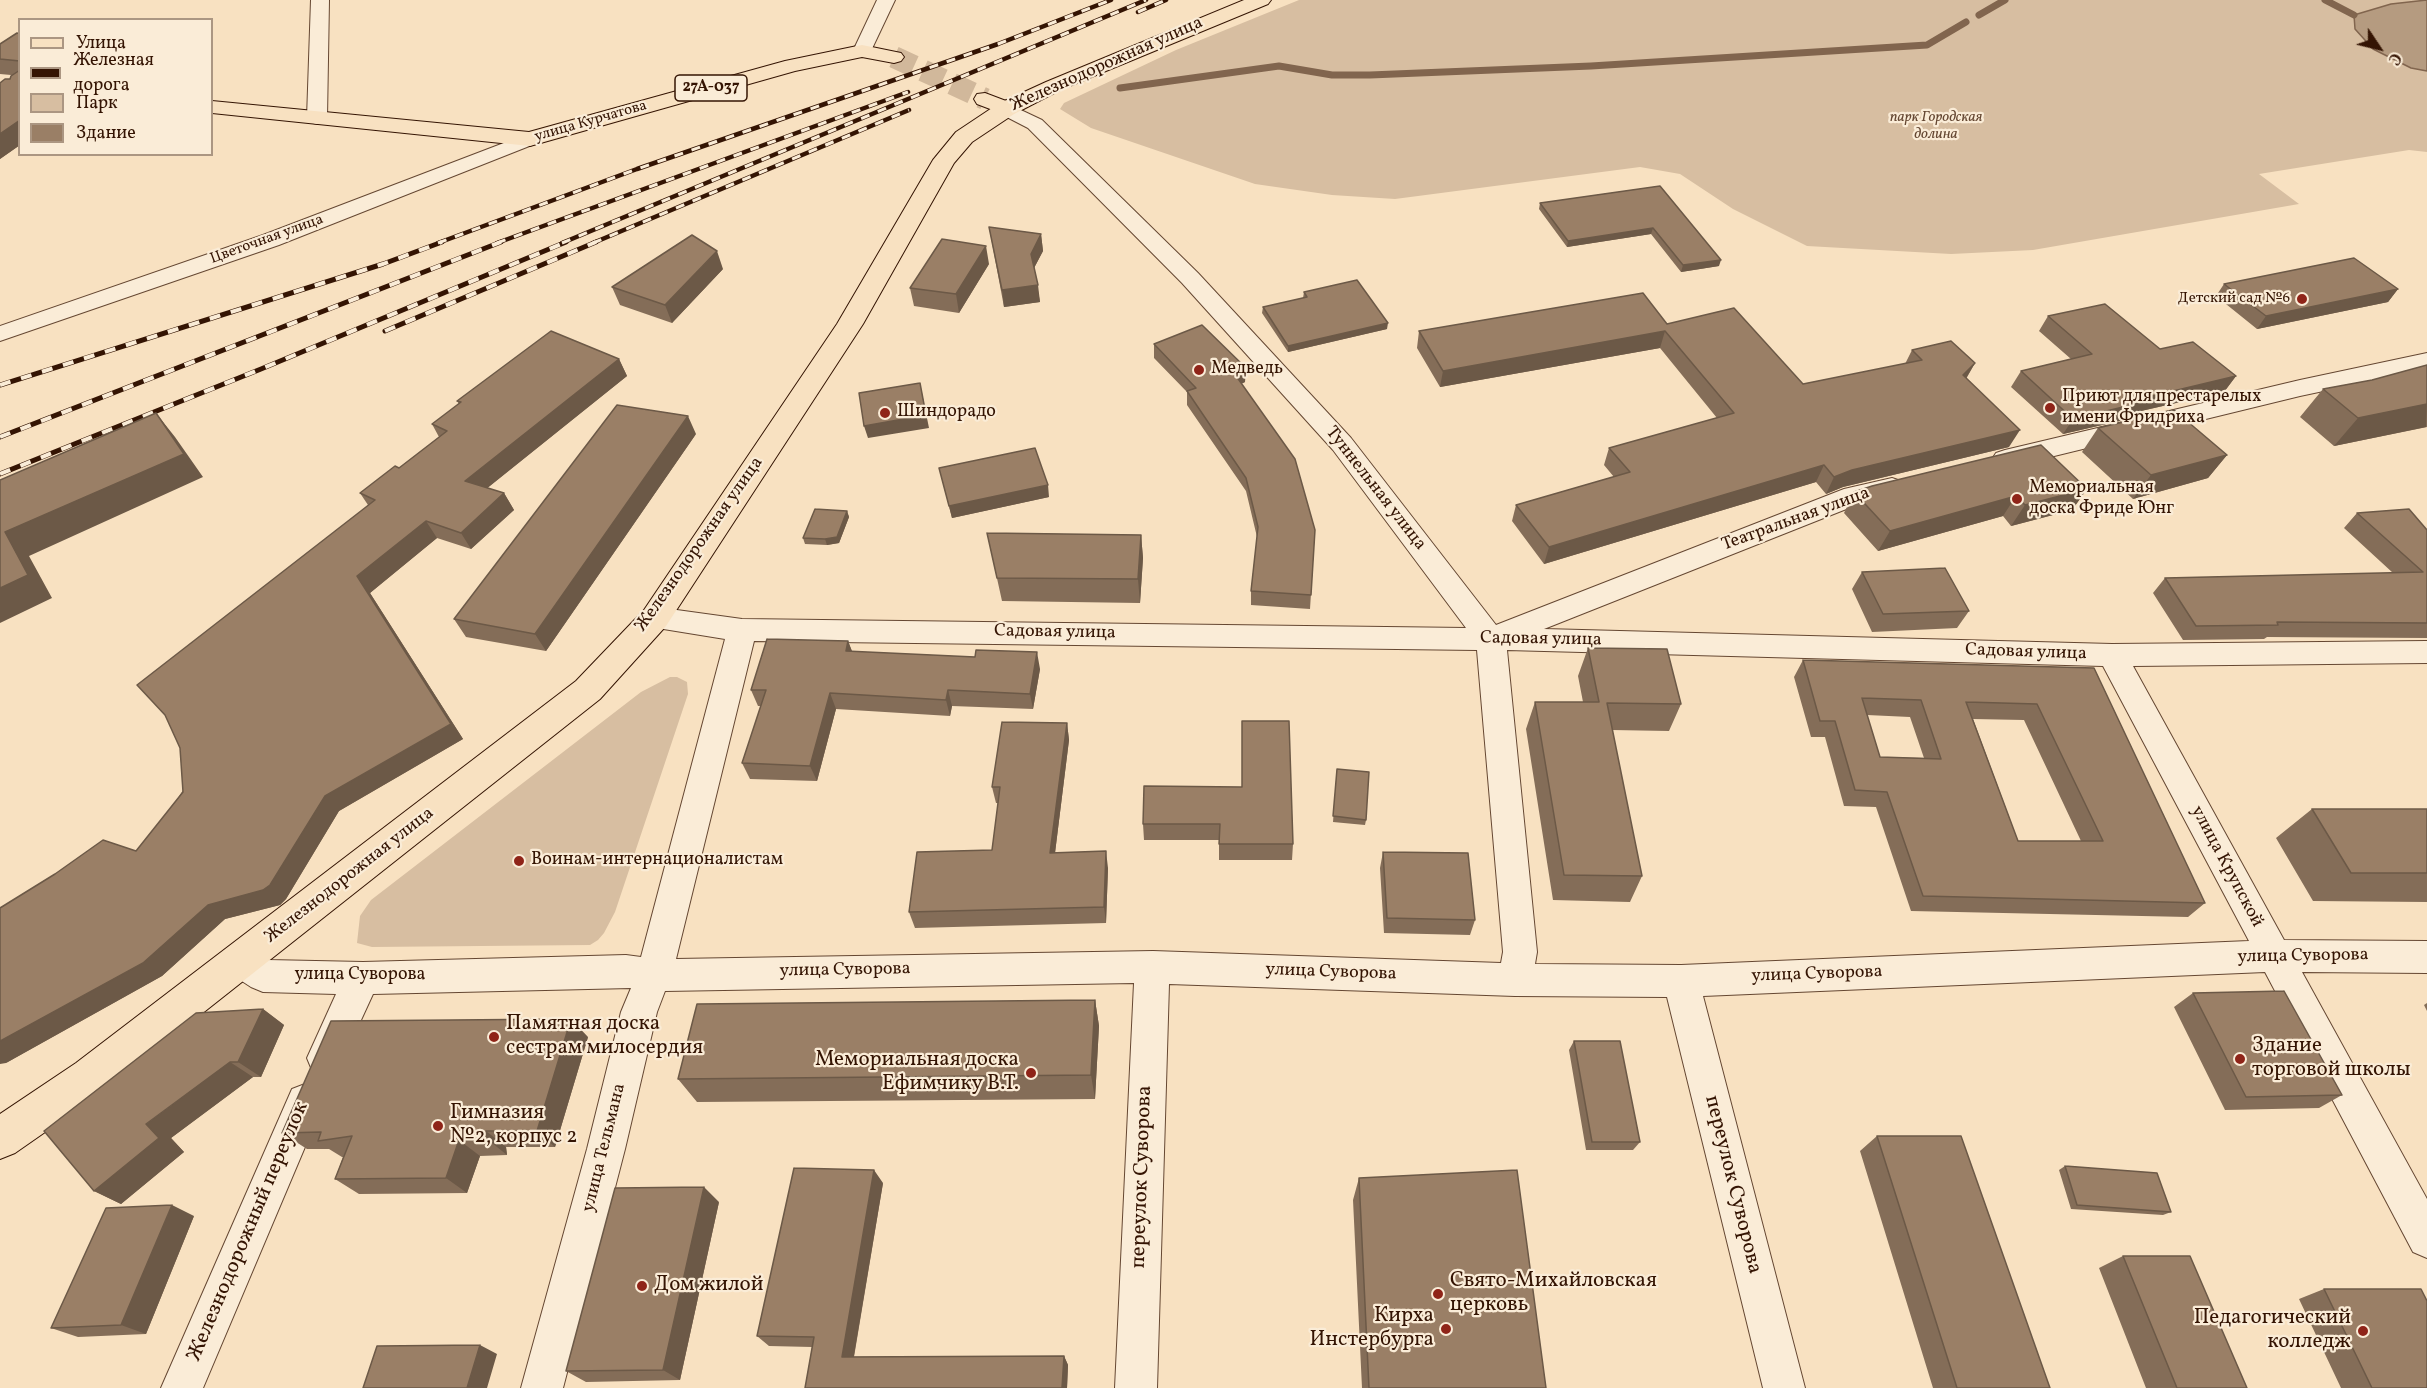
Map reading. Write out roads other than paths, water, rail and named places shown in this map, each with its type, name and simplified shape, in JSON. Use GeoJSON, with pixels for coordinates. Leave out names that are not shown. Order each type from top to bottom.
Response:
{"type":"FeatureCollection","features":[{"type":"Feature","properties":{"kind":"main road","name":"Железнодорожная улица"},"geometry":{"type":"LineString","coordinates":[[0,1138],[90,1077],[588,690],[655,618],[850,324],[944,160],[995,104],[1261,0]]}},
{"type":"Feature","properties":{"kind":"main road","name":"улица Курчатова"},"geometry":{"type":"LineString","coordinates":[[213,107],[530,139],[792,65],[862,51],[894,57]]}},
{"type":"Feature","properties":{"kind":"street"},"geometry":{"type":"LineString","coordinates":[[317,118],[320,0]]}},
{"type":"Feature","properties":{"kind":"street"},"geometry":{"type":"LineString","coordinates":[[862,51],[886,0]]}},
{"type":"Feature","properties":{"kind":"street","name":"Туннельная улица"},"geometry":{"type":"LineString","coordinates":[[995,104],[1035,124],[1190,278],[1342,444],[1491,639]]}},
{"type":"Feature","properties":{"kind":"street","name":"Цветочная улица"},"geometry":{"type":"LineString","coordinates":[[0,334],[272,240],[530,139]]}},
{"type":"Feature","properties":{"kind":"street"},"geometry":{"type":"LineString","coordinates":[[1979,466],[2300,388],[2427,361]]}},
{"type":"Feature","properties":{"kind":"street","name":"Театральная улица"},"geometry":{"type":"LineString","coordinates":[[1491,639],[1853,496],[1911,482]]}},
{"type":"Feature","properties":{"kind":"street","name":"Садовая улица"},"geometry":{"type":"LineString","coordinates":[[655,618],[742,630],[1491,639],[2112,655],[2427,652]]}},
{"type":"Feature","properties":{"kind":"street","name":"улица Тельмана"},"geometry":{"type":"LineString","coordinates":[[542,1388],[606,1149],[639,1012],[654,975],[742,630]]}},
{"type":"Feature","properties":{"kind":"street"},"geometry":{"type":"LineString","coordinates":[[1491,639],[1520,952],[1515,980]]}},
{"type":"Feature","properties":{"kind":"street","name":"улица Крупской"},"geometry":{"type":"LineString","coordinates":[[2112,655],[2427,1238]]}},
{"type":"Feature","properties":{"kind":"street","name":"улица Суворова"},"geometry":{"type":"LineString","coordinates":[[240,961],[264,976],[363,978],[626,971],[654,975],[1153,967],[1515,980],[1681,981],[2275,956],[2427,957]]}},
{"type":"Feature","properties":{"kind":"street","name":"переулок Суворова"},"geometry":{"type":"LineString","coordinates":[[1136,1388],[1147,1035],[1153,967]]}},
{"type":"Feature","properties":{"kind":"street","name":"Железнодорожный переулок"},"geometry":{"type":"LineString","coordinates":[[182,1388],[345,1011],[363,978]]}},
{"type":"Feature","properties":{"kind":"street","name":"переулок Суворова"},"geometry":{"type":"LineString","coordinates":[[1681,981],[1784,1388]]}},
{"type":"Feature","properties":{"kind":"waterway"},"geometry":{"type":"LineString","coordinates":[[1979,15],[2005,0]]}},
{"type":"Feature","properties":{"kind":"waterway"},"geometry":{"type":"LineString","coordinates":[[2325,0],[2354,15]]}},
{"type":"Feature","properties":{"kind":"waterway"},"geometry":{"type":"LineString","coordinates":[[1120,88],[1279,66],[1332,75],[1370,75],[1591,66],[1927,45],[1966,22]]}},
{"type":"Feature","properties":{"kind":"tunnel"},"geometry":{"type":"LineString","coordinates":[[894,57],[985,99]]}},
{"type":"Feature","properties":{"kind":"railway"},"geometry":{"type":"LineString","coordinates":[[438,243],[637,169],[998,44],[1111,0]]}},
{"type":"Feature","properties":{"kind":"railway"},"geometry":{"type":"LineString","coordinates":[[562,243],[1146,0]]}},
{"type":"Feature","properties":{"kind":"railway"},"geometry":{"type":"LineString","coordinates":[[1138,12],[1166,0]]}},
{"type":"Feature","properties":{"kind":"railway"},"geometry":{"type":"LineString","coordinates":[[497,243],[908,92]]}},
{"type":"Feature","properties":{"kind":"railway"},"geometry":{"type":"LineString","coordinates":[[593,243],[909,110]]}},
{"type":"Feature","properties":{"kind":"railway"},"geometry":{"type":"LineString","coordinates":[[0,385],[383,264],[442,242]]}},
{"type":"Feature","properties":{"kind":"railway"},"geometry":{"type":"LineString","coordinates":[[0,437],[501,242]]}},
{"type":"Feature","properties":{"kind":"railway"},"geometry":{"type":"LineString","coordinates":[[0,474],[261,369],[566,242]]}},
{"type":"Feature","properties":{"kind":"railway"},"geometry":{"type":"LineString","coordinates":[[385,331],[596,242]]}},
{"type":"Feature","properties":{"kind":"place","name":"Детский сад №6"},"geometry":{"type":"Point","coordinates":[2302,299]}},
{"type":"Feature","properties":{"kind":"place","name":"Медведь"},"geometry":{"type":"Point","coordinates":[1199,370]}},
{"type":"Feature","properties":{"kind":"place","name":"Приют для престарелых имени Фридриха"},"geometry":{"type":"Point","coordinates":[2050,408]}},
{"type":"Feature","properties":{"kind":"place","name":"Шиндорадо"},"geometry":{"type":"Point","coordinates":[885,413]}},
{"type":"Feature","properties":{"kind":"place","name":"Мемориальная доска Фриде Юнг"},"geometry":{"type":"Point","coordinates":[2017,499]}},
{"type":"Feature","properties":{"kind":"place","name":"Воинам-интернационалистам"},"geometry":{"type":"Point","coordinates":[519,861]}},
{"type":"Feature","properties":{"kind":"place","name":"Памятная доска сестрам милосердия"},"geometry":{"type":"Point","coordinates":[494,1037]}},
{"type":"Feature","properties":{"kind":"place","name":"Здание торговой школы"},"geometry":{"type":"Point","coordinates":[2240,1059]}},
{"type":"Feature","properties":{"kind":"place","name":"Мемориальная доска Ефимчику В.Т."},"geometry":{"type":"Point","coordinates":[1031,1073]}},
{"type":"Feature","properties":{"kind":"place","name":"Гимназия №2, корпус 2"},"geometry":{"type":"Point","coordinates":[438,1126]}},
{"type":"Feature","properties":{"kind":"place","name":"Дом жилой"},"geometry":{"type":"Point","coordinates":[642,1286]}},
{"type":"Feature","properties":{"kind":"place","name":"Свято-Михайловская церковь"},"geometry":{"type":"Point","coordinates":[1438,1294]}},
{"type":"Feature","properties":{"kind":"place","name":"Кирха Инстербурга"},"geometry":{"type":"Point","coordinates":[1446,1329]}},
{"type":"Feature","properties":{"kind":"place","name":"Педагогический колледж"},"geometry":{"type":"Point","coordinates":[2363,1331]}},
{"type":"Feature","properties":{"kind":"park label","name":"парк Городская долина"},"geometry":{"type":"Point","coordinates":[1936,126]}}]}
